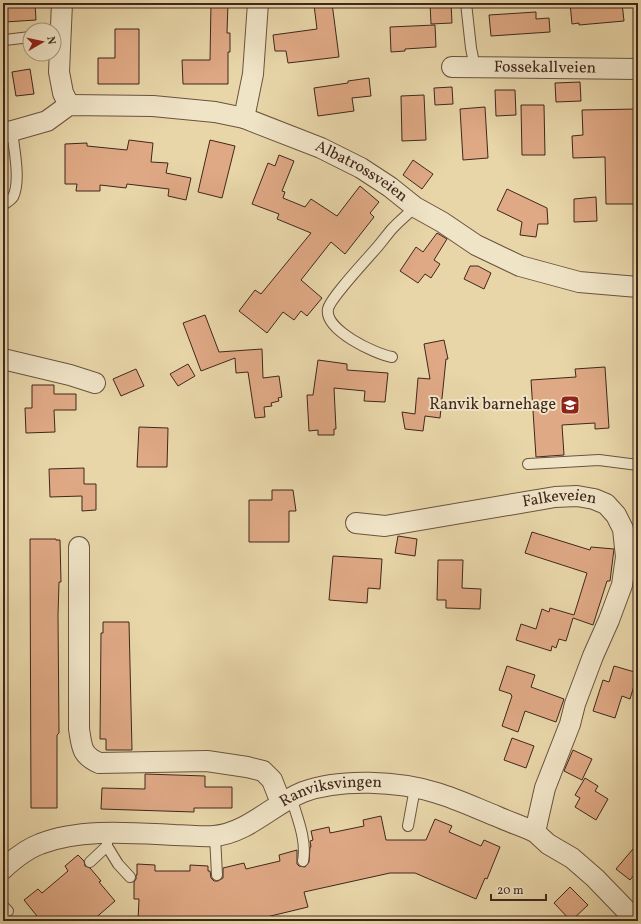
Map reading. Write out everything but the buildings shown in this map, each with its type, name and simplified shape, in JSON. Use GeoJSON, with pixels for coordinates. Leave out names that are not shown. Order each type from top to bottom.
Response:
{"type":"FeatureCollection","features":[{"type":"Feature","properties":{"kind":"street"},"geometry":{"type":"LineString","coordinates":[[59,22],[62,3]]}},
{"type":"Feature","properties":{"kind":"street"},"geometry":{"type":"LineString","coordinates":[[244,118],[253,74],[258,3]]}},
{"type":"Feature","properties":{"kind":"street"},"geometry":{"type":"LineString","coordinates":[[8,132],[47,121],[69,105],[63,93],[58,72],[58,62]]}},
{"type":"Feature","properties":{"kind":"street","name":"Fossekallveien"},"geometry":{"type":"LineString","coordinates":[[452,67],[638,69]]}},
{"type":"Feature","properties":{"kind":"street","name":"Albatrossveien"},"geometry":{"type":"LineString","coordinates":[[69,105],[153,106],[215,112],[244,118],[321,148],[355,165],[390,187],[415,207],[442,222],[476,245],[520,266],[579,282],[638,287]]}},
{"type":"Feature","properties":{"kind":"street"},"geometry":{"type":"LineString","coordinates":[[3,359],[70,375],[96,383]]}},
{"type":"Feature","properties":{"kind":"street","name":"Falkeveien"},"geometry":{"type":"LineString","coordinates":[[356,523],[385,526],[555,497],[577,496],[594,499],[606,504],[616,515],[623,529],[626,557],[622,585],[593,656],[575,704],[570,724],[545,788],[535,832]]}},
{"type":"Feature","properties":{"kind":"street"},"geometry":{"type":"LineString","coordinates":[[78,547],[79,730],[82,750],[90,759],[99,763],[207,761],[247,767],[263,772],[272,780],[286,800]]}},
{"type":"Feature","properties":{"kind":"street","name":"Ranviksvingen"},"geometry":{"type":"LineString","coordinates":[[3,869],[29,849],[40,844],[69,836],[82,834],[107,840],[215,836],[245,825],[304,791],[337,783],[374,783],[415,788],[446,796],[535,832],[548,844],[572,858],[595,878],[625,909],[633,921]]}},
{"type":"Feature","properties":{"kind":"lane"},"geometry":{"type":"LineString","coordinates":[[466,3],[471,48],[475,68]]}},
{"type":"Feature","properties":{"kind":"lane"},"geometry":{"type":"LineString","coordinates":[[5,40],[22,38]]}},
{"type":"Feature","properties":{"kind":"lane"},"geometry":{"type":"LineString","coordinates":[[3,205],[12,198],[16,186],[16,173],[8,132]]}},
{"type":"Feature","properties":{"kind":"lane"},"geometry":{"type":"LineString","coordinates":[[392,357],[383,355],[363,346],[334,326],[328,316],[328,308],[343,287],[391,230],[415,207]]}},
{"type":"Feature","properties":{"kind":"lane"},"geometry":{"type":"LineString","coordinates":[[528,464],[599,460],[638,465]]}},
{"type":"Feature","properties":{"kind":"lane"},"geometry":{"type":"LineString","coordinates":[[408,826],[415,788]]}},
{"type":"Feature","properties":{"kind":"lane"},"geometry":{"type":"LineString","coordinates":[[286,800],[303,840],[305,852],[303,860]]}},
{"type":"Feature","properties":{"kind":"lane"},"geometry":{"type":"LineString","coordinates":[[215,836],[217,875]]}},
{"type":"Feature","properties":{"kind":"lane"},"geometry":{"type":"LineString","coordinates":[[90,862],[107,840],[118,864],[130,877]]}},
{"type":"Feature","properties":{"kind":"place","name":"Ranvik barnehage"},"geometry":{"type":"Point","coordinates":[570,405]}}]}
